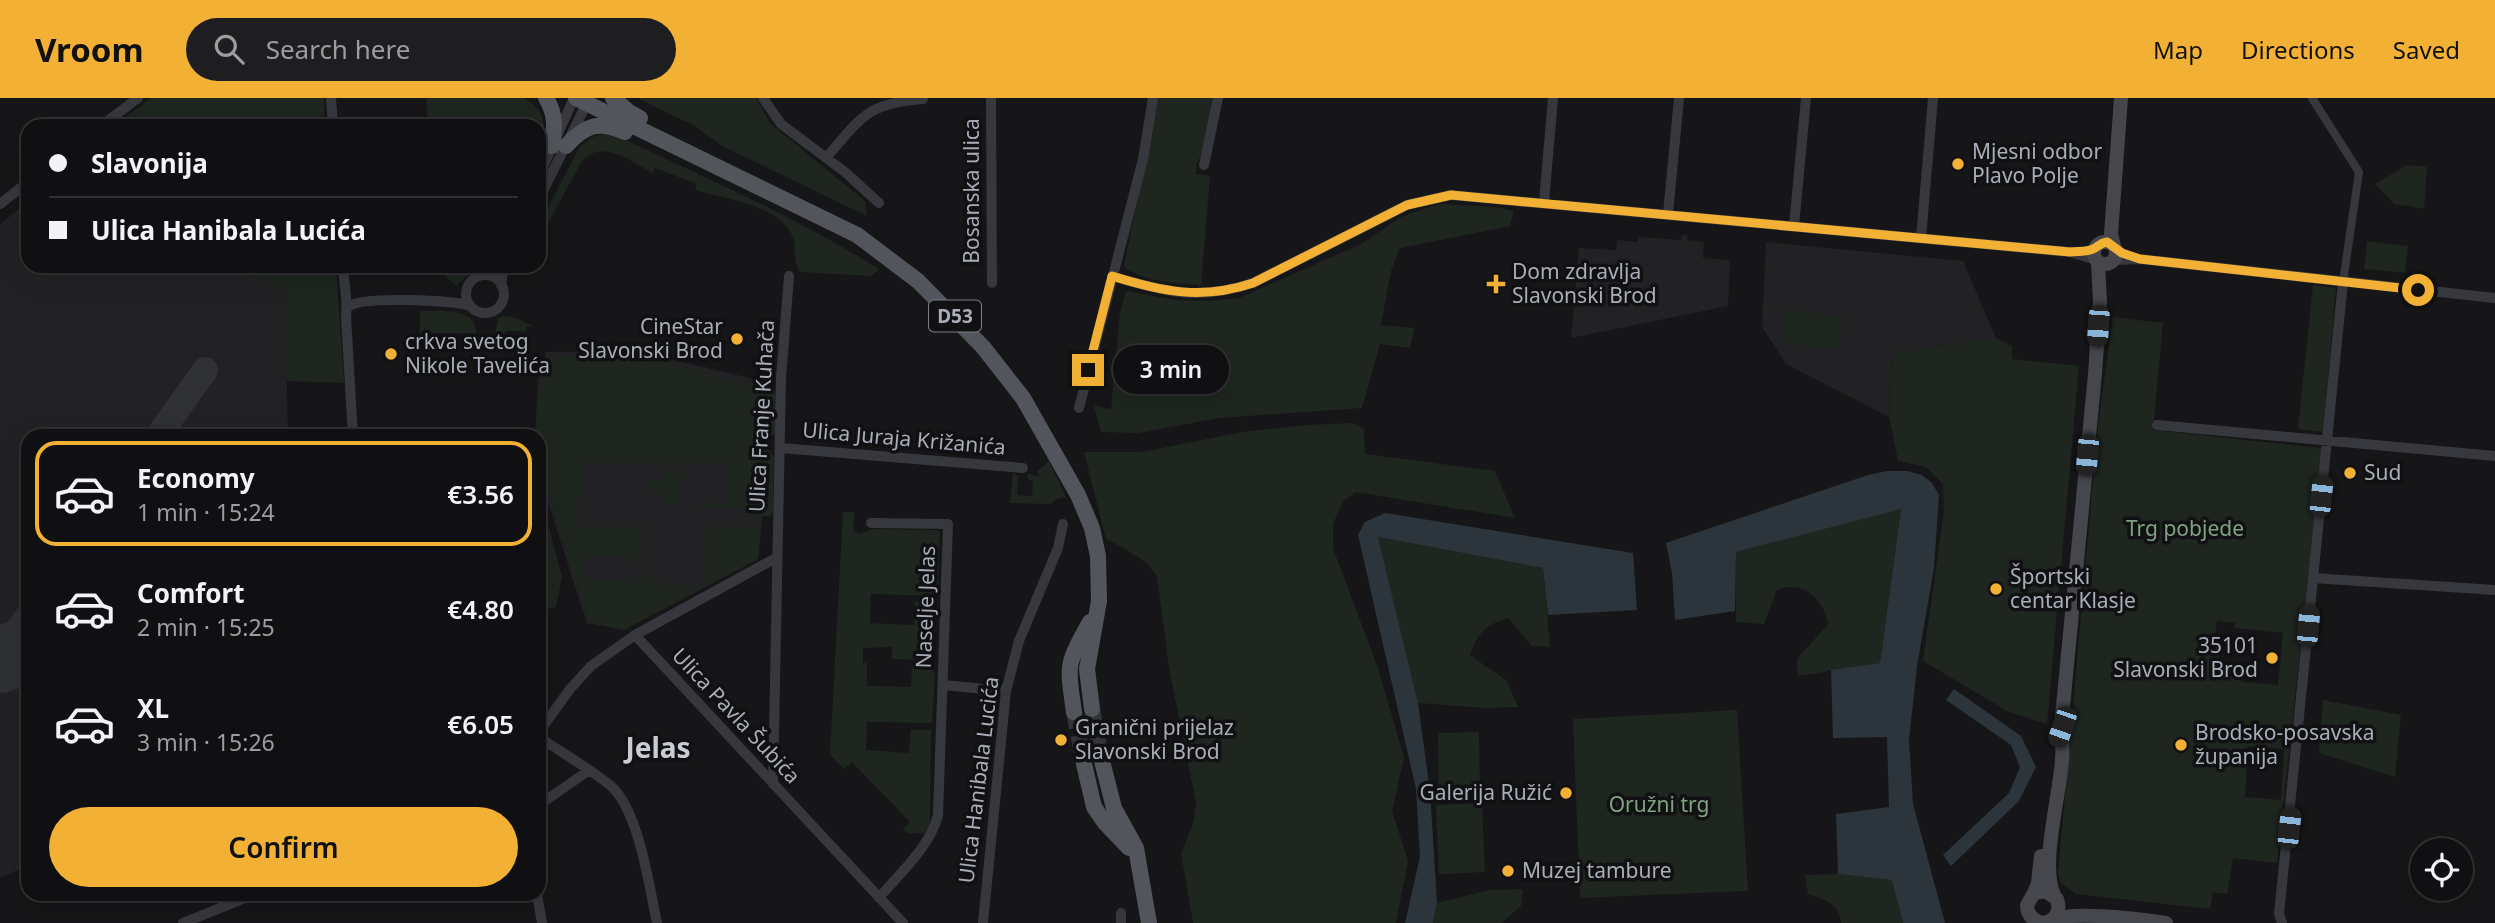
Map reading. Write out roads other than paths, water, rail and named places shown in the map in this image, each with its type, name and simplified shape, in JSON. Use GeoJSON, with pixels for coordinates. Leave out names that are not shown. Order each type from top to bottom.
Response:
{"type":"FeatureCollection","features":[{"type":"Feature","properties":{"kind":"main road"},"geometry":{"type":"LineString","coordinates":[[547,98],[554,112],[559,146],[583,131],[599,125],[611,125],[636,135],[658,137],[655,129],[613,98]]}},
{"type":"Feature","properties":{"kind":"main road"},"geometry":{"type":"LineString","coordinates":[[2046,922],[2059,910],[2050,885],[2049,871],[2062,761],[2062,727],[2100,302],[2105,279],[2103,233],[2114,178],[2121,98]]}},
{"type":"Feature","properties":{"kind":"main road","name":"D53"},"geometry":{"type":"LineString","coordinates":[[582,99],[857,235],[918,281],[966,328],[1023,398],[1078,495],[1096,544],[1099,593],[1087,669],[1092,709]]}},
{"type":"Feature","properties":{"kind":"main road","name":"D53"},"geometry":{"type":"LineString","coordinates":[[1074,712],[1069,662],[1097,607]]}},
{"type":"Feature","properties":{"kind":"main road"},"geometry":{"type":"LineString","coordinates":[[2062,727],[2052,761],[2038,883],[2028,900],[2026,917],[2046,922],[2068,916],[2124,917]]}},
{"type":"Feature","properties":{"kind":"main road"},"geometry":{"type":"LineString","coordinates":[[1102,761],[1111,799],[1135,844],[1149,923]]}},
{"type":"Feature","properties":{"kind":"main road"},"geometry":{"type":"LineString","coordinates":[[1084,764],[1094,807],[1130,848],[1139,866]]}},
{"type":"Feature","properties":{"kind":"main road"},"geometry":{"type":"LineString","coordinates":[[2034,893],[2045,891],[2072,906],[2166,923]]}},
{"type":"Feature","properties":{"kind":"street"},"geometry":{"type":"LineString","coordinates":[[110,119],[138,98]]}},
{"type":"Feature","properties":{"kind":"street"},"geometry":{"type":"LineString","coordinates":[[331,98],[332,119]]}},
{"type":"Feature","properties":{"kind":"street"},"geometry":{"type":"LineString","coordinates":[[763,98],[781,124],[845,172],[879,203]]}},
{"type":"Feature","properties":{"kind":"street","name":"Bosanska ulica"},"geometry":{"type":"LineString","coordinates":[[990,98],[992,283]]}},
{"type":"Feature","properties":{"kind":"street"},"geometry":{"type":"LineString","coordinates":[[1079,408],[1143,159],[1153,98]]}},
{"type":"Feature","properties":{"kind":"street"},"geometry":{"type":"LineString","coordinates":[[1204,165],[1218,98]]}},
{"type":"Feature","properties":{"kind":"street"},"geometry":{"type":"LineString","coordinates":[[1544,202],[1553,98]]}},
{"type":"Feature","properties":{"kind":"street"},"geometry":{"type":"LineString","coordinates":[[1668,214],[1679,98]]}},
{"type":"Feature","properties":{"kind":"street"},"geometry":{"type":"LineString","coordinates":[[1794,226],[1806,98]]}},
{"type":"Feature","properties":{"kind":"street"},"geometry":{"type":"LineString","coordinates":[[1920,237],[1933,98]]}},
{"type":"Feature","properties":{"kind":"street"},"geometry":{"type":"LineString","coordinates":[[2278,920],[2343,282],[2359,172],[2312,98]]}},
{"type":"Feature","properties":{"kind":"street"},"geometry":{"type":"LineString","coordinates":[[546,180],[582,99]]}},
{"type":"Feature","properties":{"kind":"street"},"geometry":{"type":"LineString","coordinates":[[826,158],[869,112],[891,102],[923,99]]}},
{"type":"Feature","properties":{"kind":"street"},"geometry":{"type":"LineString","coordinates":[[546,166],[559,146]]}},
{"type":"Feature","properties":{"kind":"street"},"geometry":{"type":"LineString","coordinates":[[0,204],[21,188]]}},
{"type":"Feature","properties":{"kind":"street"},"geometry":{"type":"LineString","coordinates":[[1112,276],[1186,294],[1216,293],[1253,283],[1407,205],[1451,195],[2105,254],[2495,298]]}},
{"type":"Feature","properties":{"kind":"street"},"geometry":{"type":"LineString","coordinates":[[343,273],[345,298],[349,306],[346,317],[353,429]]}},
{"type":"Feature","properties":{"kind":"street"},"geometry":{"type":"LineString","coordinates":[[471,306],[466,295],[467,289],[473,280],[485,273]]}},
{"type":"Feature","properties":{"kind":"street"},"geometry":{"type":"LineString","coordinates":[[349,306],[360,302],[419,300],[459,303],[483,312],[497,308],[504,295],[501,285],[503,273]]}},
{"type":"Feature","properties":{"kind":"street"},"geometry":{"type":"LineString","coordinates":[[482,275],[493,277],[501,285]]}},
{"type":"Feature","properties":{"kind":"street","name":"Ulica Franje Kuhača"},"geometry":{"type":"LineString","coordinates":[[773,784],[781,378],[789,276]]}},
{"type":"Feature","properties":{"kind":"street"},"geometry":{"type":"LineString","coordinates":[[419,300],[452,295],[467,289]]}},
{"type":"Feature","properties":{"kind":"street"},"geometry":{"type":"LineString","coordinates":[[2157,425],[2495,456]]}},
{"type":"Feature","properties":{"kind":"street","name":"Ulica Juraja Križanića"},"geometry":{"type":"LineString","coordinates":[[780,448],[1023,468]]}},
{"type":"Feature","properties":{"kind":"street","name":"Naselje Jelas"},"geometry":{"type":"LineString","coordinates":[[871,523],[948,524],[938,815],[934,829],[879,898]]}},
{"type":"Feature","properties":{"kind":"street","name":"Ulica Hanibala Lucića"},"geometry":{"type":"LineString","coordinates":[[983,923],[1006,691],[1018,641],[1058,548],[1063,524]]}},
{"type":"Feature","properties":{"kind":"street"},"geometry":{"type":"LineString","coordinates":[[546,725],[570,689],[591,666],[635,635],[776,558]]}},
{"type":"Feature","properties":{"kind":"street"},"geometry":{"type":"LineString","coordinates":[[2313,578],[2495,590]]}},
{"type":"Feature","properties":{"kind":"street","name":"Ulica Pavla Šubića"},"geometry":{"type":"LineString","coordinates":[[635,635],[903,923]]}},
{"type":"Feature","properties":{"kind":"street","name":"Naselje Jelas"},"geometry":{"type":"LineString","coordinates":[[943,685],[1006,691]]}},
{"type":"Feature","properties":{"kind":"street"},"geometry":{"type":"LineString","coordinates":[[546,740],[612,787],[623,801],[634,822],[655,922]]}},
{"type":"Feature","properties":{"kind":"street"},"geometry":{"type":"LineString","coordinates":[[546,800],[588,771]]}},
{"type":"Feature","properties":{"kind":"street"},"geometry":{"type":"LineString","coordinates":[[183,923],[238,901]]}},
{"type":"Feature","properties":{"kind":"street"},"geometry":{"type":"LineString","coordinates":[[538,901],[542,923]]}},
{"type":"Feature","properties":{"kind":"tunnel"},"geometry":{"type":"LineString","coordinates":[[1092,709],[1102,761]]}},
{"type":"Feature","properties":{"kind":"tunnel"},"geometry":{"type":"LineString","coordinates":[[1074,712],[1084,764]]}},
{"type":"Feature","properties":{"kind":"place","name":"Mjesni odbor Plavo Polje"},"geometry":{"type":"Point","coordinates":[1958,164]}},
{"type":"Feature","properties":{"kind":"place","name":"Dom zdravlja Slavonski Brod"},"geometry":{"type":"Point","coordinates":[1496,284]}},
{"type":"Feature","properties":{"kind":"place","name":"CineStar Slavonski Brod"},"geometry":{"type":"Point","coordinates":[737,339]}},
{"type":"Feature","properties":{"kind":"place","name":"crkva svetog Nikole Tavelića"},"geometry":{"type":"Point","coordinates":[391,354]}},
{"type":"Feature","properties":{"kind":"place","name":"Sud"},"geometry":{"type":"Point","coordinates":[2350,473]}},
{"type":"Feature","properties":{"kind":"place","name":"Športski centar Klasje"},"geometry":{"type":"Point","coordinates":[1996,589]}},
{"type":"Feature","properties":{"kind":"place","name":"35101 Slavonski Brod"},"geometry":{"type":"Point","coordinates":[2272,658]}},
{"type":"Feature","properties":{"kind":"place","name":"Granični prijelaz Slavonski Brod"},"geometry":{"type":"Point","coordinates":[1061,740]}},
{"type":"Feature","properties":{"kind":"place","name":"Brodsko-posavska županija"},"geometry":{"type":"Point","coordinates":[2181,745]}},
{"type":"Feature","properties":{"kind":"place","name":"Galerija Ružić"},"geometry":{"type":"Point","coordinates":[1566,793]}},
{"type":"Feature","properties":{"kind":"place","name":"Muzej tambure"},"geometry":{"type":"Point","coordinates":[1508,871]}},
{"type":"Feature","properties":{"kind":"district","name":"Jelas"},"geometry":{"type":"Point","coordinates":[658,748]}},
{"type":"Feature","properties":{"kind":"park label","name":"Trg pobjede"},"geometry":{"type":"Point","coordinates":[2185,529]}},
{"type":"Feature","properties":{"kind":"park label","name":"Oružni trg"},"geometry":{"type":"Point","coordinates":[1659,805]}}]}
